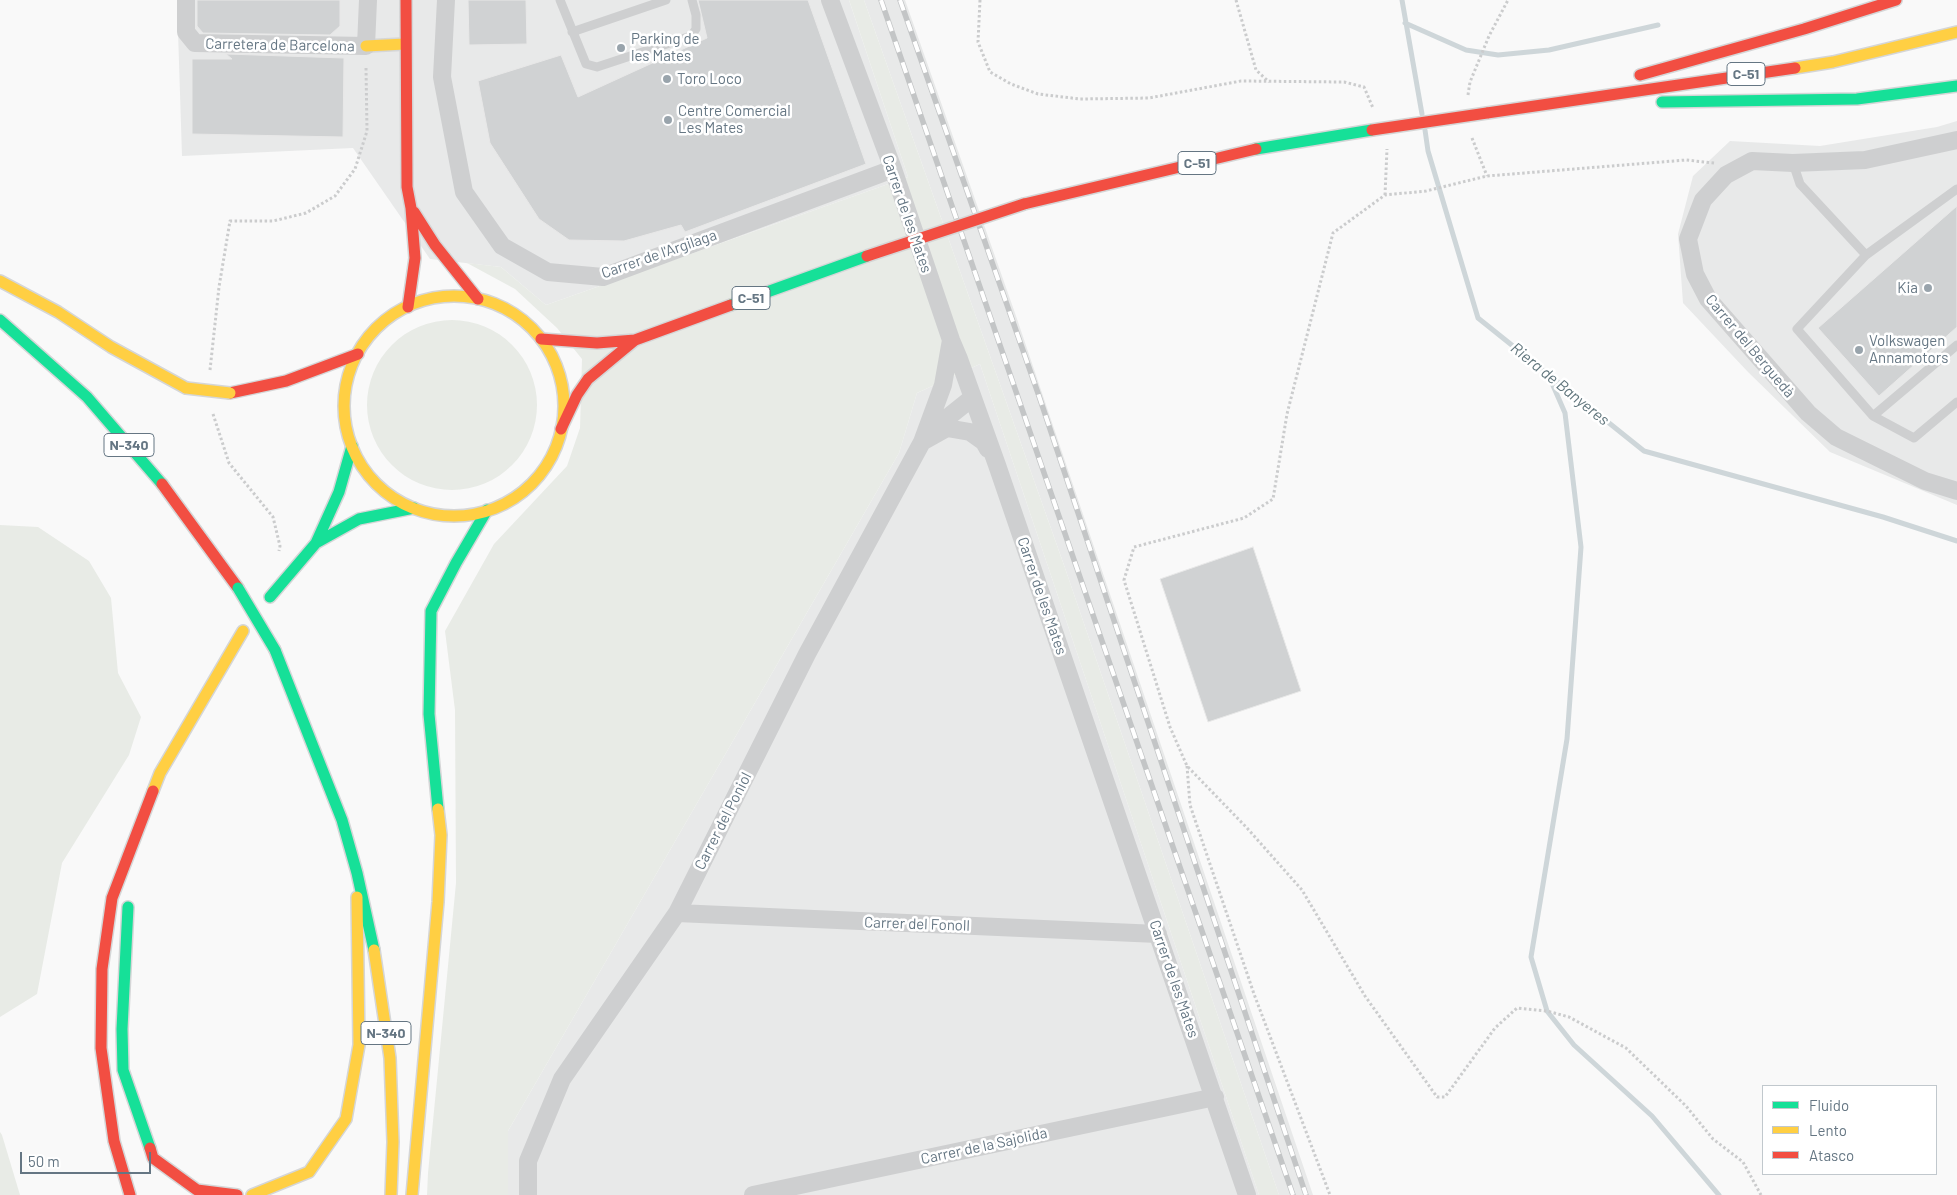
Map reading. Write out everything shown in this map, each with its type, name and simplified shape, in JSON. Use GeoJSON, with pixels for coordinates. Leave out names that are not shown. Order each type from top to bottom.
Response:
{"type":"FeatureCollection","features":[{"type":"Feature","properties":{"kind":"main road"},"geometry":{"type":"LineString","coordinates":[[406,0],[407,187],[411,208],[415,258],[408,307]]}},
{"type":"Feature","properties":{"kind":"main road","name":"C-51"},"geometry":{"type":"LineString","coordinates":[[1533,106],[1794,32],[1896,0]]}},
{"type":"Feature","properties":{"kind":"main road","name":"C-51"},"geometry":{"type":"LineString","coordinates":[[542,339],[597,343],[635,340],[867,256],[1024,204],[1263,147],[1834,62],[1957,32]]}},
{"type":"Feature","properties":{"kind":"main road"},"geometry":{"type":"LineString","coordinates":[[366,46],[405,44]]}},
{"type":"Feature","properties":{"kind":"main road"},"geometry":{"type":"LineString","coordinates":[[1533,106],[1857,98],[1957,86]]}},
{"type":"Feature","properties":{"kind":"main road"},"geometry":{"type":"LineString","coordinates":[[411,208],[435,245],[478,298]]}},
{"type":"Feature","properties":{"kind":"main road"},"geometry":{"type":"LineString","coordinates":[[0,281],[58,312],[111,347],[186,388],[230,393],[286,381],[358,354]]}},
{"type":"Feature","properties":{"kind":"main road"},"geometry":{"type":"LineString","coordinates":[[464,296],[478,298],[496,304],[524,320],[542,339],[550,352],[561,381],[564,413],[561,429],[550,460],[541,473],[517,496],[487,510],[458,516],[443,515],[414,508],[388,494],[376,483],[367,472],[352,446],[348,431],[345,399],[351,368],[358,354],[365,342],[384,322],[421,301],[442,297],[464,296]]}},
{"type":"Feature","properties":{"kind":"main road","name":"N-340"},"geometry":{"type":"LineString","coordinates":[[0,320],[88,397],[167,489],[238,588],[275,650],[342,820],[357,873],[372,940],[390,1058],[393,1142],[392,1195]]}},
{"type":"Feature","properties":{"kind":"main road","name":"C-51"},"geometry":{"type":"LineString","coordinates":[[561,429],[577,395],[588,379],[635,340]]}},
{"type":"Feature","properties":{"kind":"main road"},"geometry":{"type":"LineString","coordinates":[[270,598],[316,542],[339,492],[352,446]]}},
{"type":"Feature","properties":{"kind":"main road"},"geometry":{"type":"LineString","coordinates":[[316,542],[359,520],[414,508]]}},
{"type":"Feature","properties":{"kind":"main road"},"geometry":{"type":"LineString","coordinates":[[412,1195],[438,902],[441,835],[429,714],[432,611],[456,563],[487,510]]}},
{"type":"Feature","properties":{"kind":"main road"},"geometry":{"type":"LineString","coordinates":[[130,1195],[114,1141],[101,1048],[102,969],[112,898],[160,773],[243,631]]}},
{"type":"Feature","properties":{"kind":"main road"},"geometry":{"type":"LineString","coordinates":[[138,830],[129,888],[122,1020],[123,1070],[153,1158],[197,1190],[237,1195]]}},
{"type":"Feature","properties":{"kind":"main road"},"geometry":{"type":"LineString","coordinates":[[252,1195],[309,1172],[346,1119],[359,1045],[357,873]]}},
{"type":"Feature","properties":{"kind":"main road"},"geometry":{"type":"LineString","coordinates":[[120,1103],[114,1066],[110,983],[118,914],[129,888]]}},
{"type":"Feature","properties":{"kind":"street","name":"Carretera de Barcelona"},"geometry":{"type":"LineString","coordinates":[[186,0],[186,32],[195,43],[366,46],[368,0]]}},
{"type":"Feature","properties":{"kind":"street","name":"Carrer de l'Argilaga"},"geometry":{"type":"LineString","coordinates":[[446,0],[442,76],[464,192],[502,246],[548,272],[603,277],[892,170]]}},
{"type":"Feature","properties":{"kind":"street","name":"Carrer de les Mates"},"geometry":{"type":"LineString","coordinates":[[830,0],[892,170],[950,340],[959,359],[997,465],[1247,1195]]}},
{"type":"Feature","properties":{"kind":"street","name":"Carrer del Berguedà"},"geometry":{"type":"LineString","coordinates":[[1957,140],[1865,160],[1793,163],[1752,161],[1726,175],[1703,200],[1688,239],[1695,274],[1708,299],[1808,413],[1836,437],[1925,481],[1957,491]]}},
{"type":"Feature","properties":{"kind":"street","name":"Carrer del Poniol"},"geometry":{"type":"LineString","coordinates":[[528,1195],[528,1161],[562,1079],[677,913],[807,654],[922,442],[943,385],[950,340]]}},
{"type":"Feature","properties":{"kind":"street","name":"Carrer del Poniol"},"geometry":{"type":"LineString","coordinates":[[922,442],[937,426],[972,398]]}},
{"type":"Feature","properties":{"kind":"street"},"geometry":{"type":"LineString","coordinates":[[922,442],[947,428],[970,432],[984,442],[997,465]]}},
{"type":"Feature","properties":{"kind":"street","name":"Carrer del Fonoll"},"geometry":{"type":"LineString","coordinates":[[677,913],[1158,934]]}},
{"type":"Feature","properties":{"kind":"street","name":"Carrer de la Sajolida"},"geometry":{"type":"LineString","coordinates":[[753,1195],[1214,1097]]}},
{"type":"Feature","properties":{"kind":"lane"},"geometry":{"type":"LineString","coordinates":[[560,0],[586,64],[597,67],[692,36],[696,29],[696,15],[692,0]]}},
{"type":"Feature","properties":{"kind":"lane"},"geometry":{"type":"LineString","coordinates":[[572,32],[666,0]]}},
{"type":"Feature","properties":{"kind":"lane"},"geometry":{"type":"LineString","coordinates":[[1793,163],[1800,184],[1866,255]]}},
{"type":"Feature","properties":{"kind":"lane"},"geometry":{"type":"LineString","coordinates":[[1957,189],[1866,255],[1796,329],[1873,416],[1914,438],[1957,402]]}},
{"type":"Feature","properties":{"kind":"lane"},"geometry":{"type":"LineString","coordinates":[[1873,416],[1957,345]]}},
{"type":"Feature","properties":{"kind":"path"},"geometry":{"type":"LineString","coordinates":[[980,0],[978,42],[990,72],[1011,84],[1038,94],[1080,99],[1149,98],[1241,82],[1344,82],[1364,87],[1376,114]]}},
{"type":"Feature","properties":{"kind":"path"},"geometry":{"type":"LineString","coordinates":[[1236,0],[1256,70],[1270,82]]}},
{"type":"Feature","properties":{"kind":"path"},"geometry":{"type":"LineString","coordinates":[[1478,61],[1508,0]]}},
{"type":"Feature","properties":{"kind":"path"},"geometry":{"type":"LineString","coordinates":[[209,377],[219,287],[230,222],[273,221],[306,213],[335,196],[355,169],[367,131],[366,46]]}},
{"type":"Feature","properties":{"kind":"path"},"geometry":{"type":"LineString","coordinates":[[1385,196],[1387,141]]}},
{"type":"Feature","properties":{"kind":"path"},"geometry":{"type":"LineString","coordinates":[[1330,1195],[1254,994],[1190,806],[1187,766],[1170,727],[1124,580],[1134,547],[1244,518],[1273,499],[1287,414],[1333,233],[1385,196],[1426,191],[1487,176],[1686,160],[1715,163]]}},
{"type":"Feature","properties":{"kind":"path"},"geometry":{"type":"LineString","coordinates":[[212,410],[229,463],[273,517],[280,546]]}},
{"type":"Feature","properties":{"kind":"path"},"geometry":{"type":"LineString","coordinates":[[1187,766],[1247,828],[1302,890],[1365,996],[1437,1096],[1446,1097],[1495,1028],[1518,1008],[1547,1010],[1569,1016],[1626,1048],[1686,1106],[1712,1139],[1744,1162],[1761,1195]]}},
{"type":"Feature","properties":{"kind":"shaded area"},"geometry":{"type":"Polygon","coordinates":[[[177,0],[849,0],[908,177],[546,305],[501,267],[430,259],[353,148],[182,156],[177,0]]]}},
{"type":"Feature","properties":{"kind":"shaded area"},"geometry":{"type":"Polygon","coordinates":[[[849,0],[864,0],[1065,568],[1279,1195],[1259,1195],[980,364],[917,393],[899,453],[508,1131],[508,1195],[427,1195],[456,883],[455,710],[445,631],[494,544],[567,466],[580,428],[582,359],[557,328],[515,289],[467,263],[501,267],[546,305],[908,177],[849,0]]]}},
{"type":"Feature","properties":{"kind":"shaded area"},"geometry":{"type":"Polygon","coordinates":[[[864,0],[905,0],[1016,316],[1313,1195],[1279,1195],[1065,568],[864,0]]]}},
{"type":"Feature","properties":{"kind":"shaded area"},"geometry":{"type":"Polygon","coordinates":[[[1957,121],[1957,505],[1830,452],[1748,372],[1683,303],[1678,234],[1693,176],[1730,141],[1820,146],[1937,127],[1957,121]]]}},
{"type":"Feature","properties":{"kind":"shaded area"},"geometry":{"type":"Polygon","coordinates":[[[452,320],[477,324],[492,330],[512,345],[527,365],[535,388],[537,405],[533,430],[527,445],[512,465],[492,480],[469,488],[452,490],[427,486],[412,480],[392,465],[377,445],[369,422],[367,405],[371,380],[377,365],[392,345],[412,330],[435,322],[452,320]]]}},
{"type":"Feature","properties":{"kind":"shaded area"},"geometry":{"type":"Polygon","coordinates":[[[980,364],[1259,1195],[508,1195],[508,1131],[899,453],[917,393],[980,364]]]}},
{"type":"Feature","properties":{"kind":"shaded area"},"geometry":{"type":"Polygon","coordinates":[[[0,525],[38,527],[89,561],[111,598],[118,673],[141,717],[129,755],[62,863],[37,994],[0,1017],[0,525]]]}},
{"type":"Feature","properties":{"kind":"shaded area"},"geometry":{"type":"Polygon","coordinates":[[[0,1132],[2,1135],[20,1195],[0,1195],[0,1132]]]}},
{"type":"Feature","properties":{"kind":"building"},"geometry":{"type":"Polygon","coordinates":[[[197,0],[340,0],[340,26],[330,35],[203,33],[197,26],[197,0]]]}},
{"type":"Feature","properties":{"kind":"building"},"geometry":{"type":"Polygon","coordinates":[[[468,0],[526,0],[527,44],[469,45],[468,0]]]}},
{"type":"Feature","properties":{"kind":"building","name":"Centre Comercial Les Mates"},"geometry":{"type":"Polygon","coordinates":[[[698,0],[808,0],[866,164],[685,232],[681,225],[624,241],[569,240],[539,219],[490,143],[478,81],[561,55],[578,97],[707,38],[698,0]]]}},
{"type":"Feature","properties":{"kind":"building"},"geometry":{"type":"Polygon","coordinates":[[[226,54],[344,58],[343,137],[192,134],[192,59],[232,59],[226,54]]]}},
{"type":"Feature","properties":{"kind":"building"},"geometry":{"type":"Polygon","coordinates":[[[1957,206],[1957,327],[1879,396],[1818,328],[1957,206]]]}},
{"type":"Feature","properties":{"kind":"building"},"geometry":{"type":"Polygon","coordinates":[[[1253,547],[1301,691],[1208,722],[1160,579],[1253,547]]]}},
{"type":"Feature","properties":{"kind":"waterway","name":"Riera de Banyeres"},"geometry":{"type":"LineString","coordinates":[[1402,0],[1422,114]]}},
{"type":"Feature","properties":{"kind":"waterway"},"geometry":{"type":"LineString","coordinates":[[1405,23],[1466,50],[1498,55],[1549,50],[1658,25]]}},
{"type":"Feature","properties":{"kind":"waterway","name":"Riera de Banyeres"},"geometry":{"type":"LineString","coordinates":[[1425,130],[1428,151],[1478,318],[1644,451],[1883,517],[1957,541]]}},
{"type":"Feature","properties":{"kind":"waterway"},"geometry":{"type":"LineString","coordinates":[[1548,374],[1565,413],[1581,547],[1567,739],[1531,957],[1547,1011],[1574,1045],[1652,1116],[1719,1195]]}},
{"type":"Feature","properties":{"kind":"railway"},"geometry":{"type":"LineString","coordinates":[[881,0],[1293,1195]]}},
{"type":"Feature","properties":{"kind":"railway"},"geometry":{"type":"LineString","coordinates":[[900,0],[1039,396],[1306,1195]]}},
{"type":"Feature","properties":{"kind":"traffic: fast"},"geometry":{"type":"LineString","coordinates":[[1662,102],[1857,99],[1957,86]]}},
{"type":"Feature","properties":{"kind":"traffic: fast"},"geometry":{"type":"LineString","coordinates":[[1256,149],[1372,130]]}},
{"type":"Feature","properties":{"kind":"traffic: fast"},"geometry":{"type":"LineString","coordinates":[[731,305],[867,256]]}},
{"type":"Feature","properties":{"kind":"traffic: fast"},"geometry":{"type":"LineString","coordinates":[[0,320],[87,397],[162,484]]}},
{"type":"Feature","properties":{"kind":"traffic: fast"},"geometry":{"type":"LineString","coordinates":[[270,597],[316,543],[339,492],[352,446]]}},
{"type":"Feature","properties":{"kind":"traffic: fast"},"geometry":{"type":"LineString","coordinates":[[316,543],[359,519],[414,508]]}},
{"type":"Feature","properties":{"kind":"traffic: fast"},"geometry":{"type":"LineString","coordinates":[[438,809],[429,714],[431,611],[487,510]]}},
{"type":"Feature","properties":{"kind":"traffic: fast"},"geometry":{"type":"LineString","coordinates":[[238,588],[275,650]]}},
{"type":"Feature","properties":{"kind":"traffic: fast"},"geometry":{"type":"LineString","coordinates":[[275,650],[342,820],[357,873],[374,950]]}},
{"type":"Feature","properties":{"kind":"traffic: fast"},"geometry":{"type":"LineString","coordinates":[[128,907],[122,1029],[123,1070],[150,1148]]}},
{"type":"Feature","properties":{"kind":"traffic: slow"},"geometry":{"type":"LineString","coordinates":[[1795,68],[1833,62],[1957,32]]}},
{"type":"Feature","properties":{"kind":"traffic: slow"},"geometry":{"type":"LineString","coordinates":[[366,46],[405,44]]}},
{"type":"Feature","properties":{"kind":"traffic: slow"},"geometry":{"type":"LineString","coordinates":[[0,281],[58,312],[111,347],[186,388]]}},
{"type":"Feature","properties":{"kind":"traffic: slow"},"geometry":{"type":"LineString","coordinates":[[454,296],[486,301],[506,309],[523,321],[539,337],[551,354],[559,374],[564,406],[559,438],[551,458],[539,475],[523,491],[506,503],[486,511],[454,516],[422,511],[402,503],[385,491],[369,475],[357,458],[349,438],[344,406],[349,374],[357,354],[369,337],[385,321],[402,309],[422,301],[454,296]]}},
{"type":"Feature","properties":{"kind":"traffic: slow"},"geometry":{"type":"LineString","coordinates":[[186,388],[230,393]]}},
{"type":"Feature","properties":{"kind":"traffic: slow"},"geometry":{"type":"LineString","coordinates":[[153,791],[160,773],[243,631]]}},
{"type":"Feature","properties":{"kind":"traffic: slow"},"geometry":{"type":"LineString","coordinates":[[412,1195],[438,902],[441,835],[438,809]]}},
{"type":"Feature","properties":{"kind":"traffic: slow"},"geometry":{"type":"LineString","coordinates":[[252,1195],[309,1172],[346,1119],[359,1045],[357,897]]}},
{"type":"Feature","properties":{"kind":"traffic: slow"},"geometry":{"type":"LineString","coordinates":[[374,950],[390,1058],[393,1142],[391,1195]]}},
{"type":"Feature","properties":{"kind":"traffic: jam"},"geometry":{"type":"LineString","coordinates":[[406,0],[407,187],[411,208],[415,258],[408,307]]}},
{"type":"Feature","properties":{"kind":"traffic: jam"},"geometry":{"type":"LineString","coordinates":[[1640,75],[1804,29],[1896,0]]}},
{"type":"Feature","properties":{"kind":"traffic: jam"},"geometry":{"type":"LineString","coordinates":[[1487,113],[1795,68]]}},
{"type":"Feature","properties":{"kind":"traffic: jam"},"geometry":{"type":"LineString","coordinates":[[1372,130],[1487,113]]}},
{"type":"Feature","properties":{"kind":"traffic: jam"},"geometry":{"type":"LineString","coordinates":[[1024,204],[1256,149]]}},
{"type":"Feature","properties":{"kind":"traffic: jam"},"geometry":{"type":"LineString","coordinates":[[867,256],[1024,204]]}},
{"type":"Feature","properties":{"kind":"traffic: jam"},"geometry":{"type":"LineString","coordinates":[[414,212],[435,245],[478,299]]}},
{"type":"Feature","properties":{"kind":"traffic: jam"},"geometry":{"type":"LineString","coordinates":[[541,339],[597,343],[635,340],[731,305]]}},
{"type":"Feature","properties":{"kind":"traffic: jam"},"geometry":{"type":"LineString","coordinates":[[561,429],[577,395],[588,379],[635,340]]}},
{"type":"Feature","properties":{"kind":"traffic: jam"},"geometry":{"type":"LineString","coordinates":[[230,393],[286,381],[358,354]]}},
{"type":"Feature","properties":{"kind":"traffic: jam"},"geometry":{"type":"LineString","coordinates":[[162,484],[238,588]]}},
{"type":"Feature","properties":{"kind":"traffic: jam"},"geometry":{"type":"LineString","coordinates":[[130,1195],[114,1141],[101,1048],[102,969],[112,898],[153,791]]}},
{"type":"Feature","properties":{"kind":"traffic: jam"},"geometry":{"type":"LineString","coordinates":[[150,1148],[153,1158],[197,1190],[237,1195]]}},
{"type":"Feature","properties":{"kind":"place","name":"Parking de les Mates"},"geometry":{"type":"Point","coordinates":[621,48]}},
{"type":"Feature","properties":{"kind":"place","name":"Toro Loco"},"geometry":{"type":"Point","coordinates":[667,79]}},
{"type":"Feature","properties":{"kind":"place","name":"Centre Comercial Les Mates"},"geometry":{"type":"Point","coordinates":[668,120]}},
{"type":"Feature","properties":{"kind":"place","name":"Kia"},"geometry":{"type":"Point","coordinates":[1928,288]}},
{"type":"Feature","properties":{"kind":"place","name":"Volkswagen Annamotors"},"geometry":{"type":"Point","coordinates":[1859,350]}}]}
